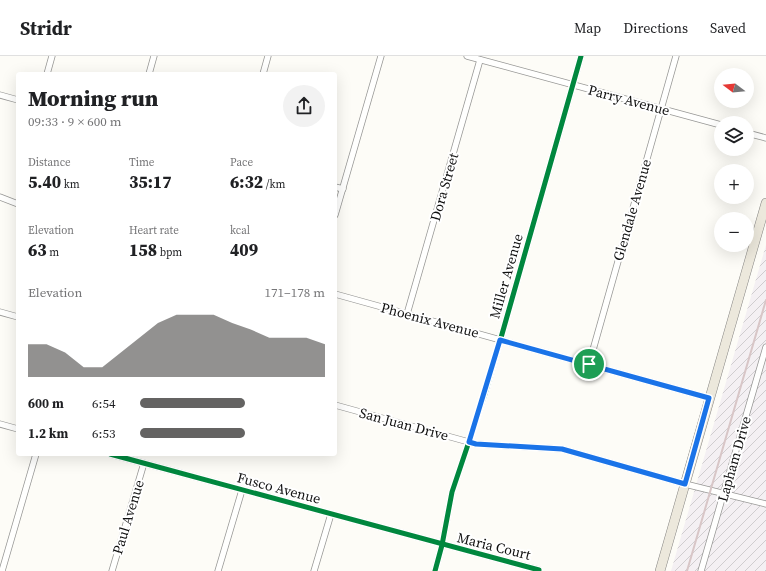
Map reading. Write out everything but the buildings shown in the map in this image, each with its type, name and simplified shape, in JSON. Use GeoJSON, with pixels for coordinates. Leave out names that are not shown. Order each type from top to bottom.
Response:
{"type":"FeatureCollection","features":[{"type":"Feature","properties":{"kind":"main road"},"geometry":{"type":"LineString","coordinates":[[660,571],[766,203]]}},
{"type":"Feature","properties":{"kind":"street"},"geometry":{"type":"LineString","coordinates":[[48,72],[52,56]]}},
{"type":"Feature","properties":{"kind":"street"},"geometry":{"type":"LineString","coordinates":[[150,72],[154,56]]}},
{"type":"Feature","properties":{"kind":"street"},"geometry":{"type":"LineString","coordinates":[[264,72],[268,56]]}},
{"type":"Feature","properties":{"kind":"street"},"geometry":{"type":"LineString","coordinates":[[337,208],[382,56]]}},
{"type":"Feature","properties":{"kind":"street","name":"Parry Avenue"},"geometry":{"type":"LineString","coordinates":[[467,56],[714,123]]}},
{"type":"Feature","properties":{"kind":"street","name":"Miller Avenue"},"geometry":{"type":"LineString","coordinates":[[434,571],[442,545],[452,492],[500,340],[581,56]]}},
{"type":"Feature","properties":{"kind":"street","name":"Glendale Avenue"},"geometry":{"type":"LineString","coordinates":[[589,364],[676,56]]}},
{"type":"Feature","properties":{"kind":"street","name":"Dora Street"},"geometry":{"type":"LineString","coordinates":[[407,314],[480,60]]}},
{"type":"Feature","properties":{"kind":"street"},"geometry":{"type":"LineString","coordinates":[[0,95],[16,99]]}},
{"type":"Feature","properties":{"kind":"street"},"geometry":{"type":"LineString","coordinates":[[754,134],[766,138]]}},
{"type":"Feature","properties":{"kind":"street"},"geometry":{"type":"LineString","coordinates":[[337,188],[343,189]]}},
{"type":"Feature","properties":{"kind":"street"},"geometry":{"type":"LineString","coordinates":[[0,197],[16,203]]}},
{"type":"Feature","properties":{"kind":"street","name":"Phoenix Avenue"},"geometry":{"type":"LineString","coordinates":[[337,295],[709,398]]}},
{"type":"Feature","properties":{"kind":"street"},"geometry":{"type":"LineString","coordinates":[[0,312],[16,316]]}},
{"type":"Feature","properties":{"kind":"street","name":"Lapham Drive"},"geometry":{"type":"LineString","coordinates":[[701,571],[766,347]]}},
{"type":"Feature","properties":{"kind":"street","name":"San Juan Drive"},"geometry":{"type":"LineString","coordinates":[[337,406],[476,444],[562,449],[685,484],[724,492],[766,504]]}},
{"type":"Feature","properties":{"kind":"street"},"geometry":{"type":"LineString","coordinates":[[0,424],[16,428]]}},
{"type":"Feature","properties":{"kind":"street"},"geometry":{"type":"LineString","coordinates":[[2,571],[35,456]]}},
{"type":"Feature","properties":{"kind":"street","name":"Fusco Avenue"},"geometry":{"type":"LineString","coordinates":[[118,456],[442,545]]}},
{"type":"Feature","properties":{"kind":"street","name":"Paul Avenue"},"geometry":{"type":"LineString","coordinates":[[112,571],[144,463]]}},
{"type":"Feature","properties":{"kind":"street"},"geometry":{"type":"LineString","coordinates":[[218,571],[242,490]]}},
{"type":"Feature","properties":{"kind":"street"},"geometry":{"type":"LineString","coordinates":[[314,571],[331,514]]}},
{"type":"Feature","properties":{"kind":"street","name":"Maria Court"},"geometry":{"type":"LineString","coordinates":[[442,545],[539,570],[538,571]]}},
{"type":"Feature","properties":{"kind":"shaded area"},"geometry":{"type":"Polygon","coordinates":[[[766,245],[766,571],[671,571],[766,245]]]}},
{"type":"Feature","properties":{"kind":"railway"},"geometry":{"type":"LineString","coordinates":[[687,571],[766,300]]}},
{"type":"Feature","properties":{"kind":"cycle path"},"geometry":{"type":"LineString","coordinates":[[435,571],[442,545],[452,492],[485,394],[581,56]]}},
{"type":"Feature","properties":{"kind":"cycle path"},"geometry":{"type":"LineString","coordinates":[[117,456],[539,570],[538,571]]}},
{"type":"Feature","properties":{"kind":"route"},"geometry":{"type":"LineString","coordinates":[[500,340],[589,364],[709,398],[685,484],[562,449],[476,444],[469,442],[485,394],[500,340]]}}]}
